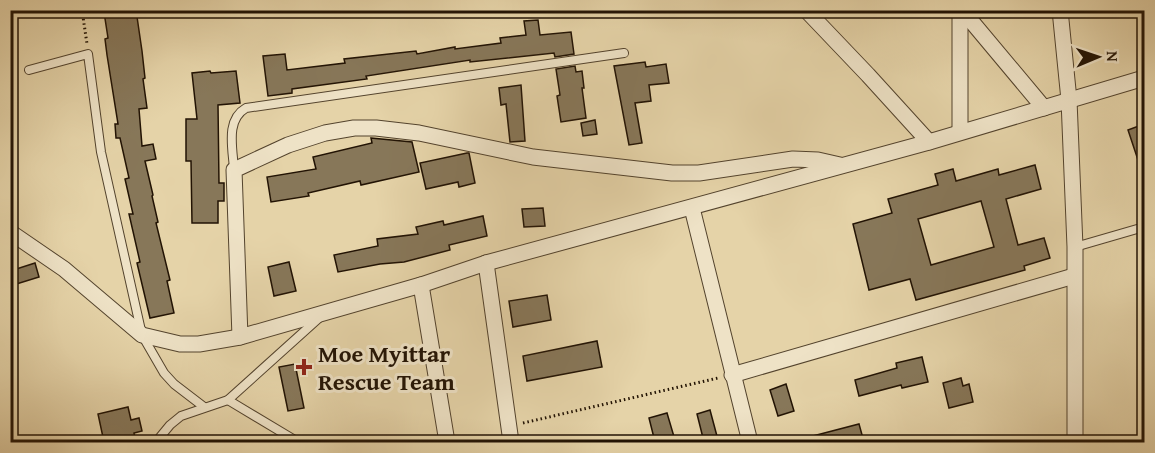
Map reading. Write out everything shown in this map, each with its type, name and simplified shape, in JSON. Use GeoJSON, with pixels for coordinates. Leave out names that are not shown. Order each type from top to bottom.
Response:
{"type":"FeatureCollection","features":[{"type":"Feature","properties":{"kind":"street"},"geometry":{"type":"LineString","coordinates":[[806,10],[929,142]]}},
{"type":"Feature","properties":{"kind":"street"},"geometry":{"type":"LineString","coordinates":[[960,132],[961,10]]}},
{"type":"Feature","properties":{"kind":"street"},"geometry":{"type":"LineString","coordinates":[[961,10],[1044,108]]}},
{"type":"Feature","properties":{"kind":"street"},"geometry":{"type":"LineString","coordinates":[[1060,10],[1069,99],[1075,247],[1075,442]]}},
{"type":"Feature","properties":{"kind":"street"},"geometry":{"type":"LineString","coordinates":[[10,232],[64,269],[142,335],[161,341],[199,344],[240,337],[421,285],[486,263],[929,142],[1144,78]]}},
{"type":"Feature","properties":{"kind":"street"},"geometry":{"type":"LineString","coordinates":[[240,337],[234,170],[288,145],[325,133],[354,128],[376,128],[419,133],[533,157],[672,173],[699,173],[793,159],[818,160],[843,165]]}},
{"type":"Feature","properties":{"kind":"street"},"geometry":{"type":"LineString","coordinates":[[692,208],[750,442]]}},
{"type":"Feature","properties":{"kind":"street"},"geometry":{"type":"LineString","coordinates":[[486,263],[511,442]]}},
{"type":"Feature","properties":{"kind":"street"},"geometry":{"type":"LineString","coordinates":[[732,375],[1074,276]]}},
{"type":"Feature","properties":{"kind":"street"},"geometry":{"type":"LineString","coordinates":[[421,285],[447,442]]}},
{"type":"Feature","properties":{"kind":"lane"},"geometry":{"type":"LineString","coordinates":[[234,170],[232,130],[236,117],[246,108],[624,53]]}},
{"type":"Feature","properties":{"kind":"lane"},"geometry":{"type":"LineString","coordinates":[[29,70],[88,54],[100,153],[142,335],[164,373],[174,384],[204,407]]}},
{"type":"Feature","properties":{"kind":"lane"},"geometry":{"type":"LineString","coordinates":[[1075,247],[1144,227]]}},
{"type":"Feature","properties":{"kind":"lane"},"geometry":{"type":"LineString","coordinates":[[156,442],[181,416],[228,400],[325,313]]}},
{"type":"Feature","properties":{"kind":"lane"},"geometry":{"type":"LineString","coordinates":[[228,400],[298,442]]}},
{"type":"Feature","properties":{"kind":"path"},"geometry":{"type":"LineString","coordinates":[[82,10],[88,54]]}},
{"type":"Feature","properties":{"kind":"path"},"geometry":{"type":"LineString","coordinates":[[508,427],[732,375]]}},
{"type":"Feature","properties":{"kind":"building"},"geometry":{"type":"Polygon","coordinates":[[[136,10],[147,108],[139,109],[142,146],[153,144],[156,159],[145,161],[158,222],[156,223],[170,280],[167,281],[174,313],[150,318],[137,263],[140,262],[129,214],[133,214],[125,179],[129,178],[120,138],[116,138],[115,124],[118,124],[105,39],[108,38],[104,12],[136,10]]]}},
{"type":"Feature","properties":{"kind":"building"},"geometry":{"type":"Polygon","coordinates":[[[538,20],[540,35],[571,32],[574,54],[555,57],[554,53],[470,62],[470,60],[366,76],[367,79],[292,89],[292,93],[268,96],[263,56],[285,54],[287,70],[345,63],[344,59],[416,51],[417,54],[455,47],[455,49],[501,43],[500,38],[526,35],[524,21],[538,20]]]}},
{"type":"Feature","properties":{"kind":"building"},"geometry":{"type":"Polygon","coordinates":[[[645,62],[646,67],[666,64],[669,83],[649,85],[651,101],[635,103],[642,143],[629,145],[614,66],[645,62]]]}},
{"type":"Feature","properties":{"kind":"building"},"geometry":{"type":"Polygon","coordinates":[[[575,66],[576,72],[582,71],[586,118],[561,122],[556,69],[575,66]]]}},
{"type":"Feature","properties":{"kind":"building"},"geometry":{"type":"Polygon","coordinates":[[[210,71],[211,73],[236,71],[240,103],[218,105],[219,183],[224,183],[224,201],[218,201],[218,223],[192,223],[191,161],[186,161],[186,119],[197,119],[192,73],[210,71]]]}},
{"type":"Feature","properties":{"kind":"building"},"geometry":{"type":"Polygon","coordinates":[[[521,85],[525,141],[510,142],[506,104],[501,105],[499,88],[521,85]]]}},
{"type":"Feature","properties":{"kind":"building"},"geometry":{"type":"Polygon","coordinates":[[[595,120],[597,134],[583,136],[581,123],[595,120]]]}},
{"type":"Feature","properties":{"kind":"building"},"geometry":{"type":"Polygon","coordinates":[[[1144,124],[1144,172],[1142,172],[1128,130],[1144,124]]]}},
{"type":"Feature","properties":{"kind":"building"},"geometry":{"type":"Polygon","coordinates":[[[371,138],[412,142],[419,172],[361,185],[360,181],[308,193],[309,196],[271,202],[267,177],[316,169],[313,157],[372,143],[371,138]]]}},
{"type":"Feature","properties":{"kind":"building"},"geometry":{"type":"Polygon","coordinates":[[[469,153],[475,183],[459,187],[458,182],[426,189],[420,163],[469,153]]]}},
{"type":"Feature","properties":{"kind":"building"},"geometry":{"type":"Polygon","coordinates":[[[1035,165],[1041,189],[1006,199],[1018,245],[1044,238],[1050,258],[1024,266],[1025,270],[916,300],[910,279],[869,290],[853,224],[892,213],[888,199],[938,185],[935,174],[953,169],[956,181],[998,169],[999,175],[1035,165]],[[981,201],[918,219],[931,265],[994,247],[981,201]]]}},
{"type":"Feature","properties":{"kind":"building"},"geometry":{"type":"Polygon","coordinates":[[[543,208],[545,226],[524,227],[522,209],[543,208]]]}},
{"type":"Feature","properties":{"kind":"building"},"geometry":{"type":"Polygon","coordinates":[[[483,216],[487,236],[449,245],[450,250],[404,262],[338,272],[334,255],[378,246],[377,239],[418,234],[416,227],[443,221],[444,225],[483,216]]]}},
{"type":"Feature","properties":{"kind":"building"},"geometry":{"type":"Polygon","coordinates":[[[289,262],[296,291],[274,296],[268,267],[289,262]]]}},
{"type":"Feature","properties":{"kind":"building"},"geometry":{"type":"Polygon","coordinates":[[[35,263],[39,277],[10,286],[10,271],[35,263]]]}},
{"type":"Feature","properties":{"kind":"building"},"geometry":{"type":"Polygon","coordinates":[[[547,295],[551,320],[513,327],[509,301],[547,295]]]}},
{"type":"Feature","properties":{"kind":"building"},"geometry":{"type":"Polygon","coordinates":[[[597,341],[602,367],[527,381],[523,356],[597,341]]]}},
{"type":"Feature","properties":{"kind":"building"},"geometry":{"type":"Polygon","coordinates":[[[922,357],[928,382],[902,388],[901,385],[859,396],[855,380],[897,368],[896,363],[922,357]]]}},
{"type":"Feature","properties":{"kind":"building"},"geometry":{"type":"Polygon","coordinates":[[[295,364],[304,408],[288,411],[279,367],[295,364]]]}},
{"type":"Feature","properties":{"kind":"building"},"geometry":{"type":"Polygon","coordinates":[[[961,378],[963,386],[969,384],[973,402],[949,408],[943,383],[961,378]]]}},
{"type":"Feature","properties":{"kind":"building"},"geometry":{"type":"Polygon","coordinates":[[[786,384],[794,411],[778,416],[770,390],[786,384]]]}},
{"type":"Feature","properties":{"kind":"building"},"geometry":{"type":"Polygon","coordinates":[[[128,407],[131,420],[139,418],[142,431],[134,433],[136,442],[104,442],[98,414],[128,407]]]}},
{"type":"Feature","properties":{"kind":"building"},"geometry":{"type":"Polygon","coordinates":[[[710,410],[718,440],[704,442],[697,414],[710,410]]]}},
{"type":"Feature","properties":{"kind":"building"},"geometry":{"type":"Polygon","coordinates":[[[667,413],[675,440],[655,442],[649,418],[667,413]]]}},
{"type":"Feature","properties":{"kind":"building"},"geometry":{"type":"Polygon","coordinates":[[[859,424],[864,442],[806,442],[805,438],[859,424]]]}},
{"type":"Feature","properties":{"kind":"place","name":"Moe Myittar Rescue Team"},"geometry":{"type":"Point","coordinates":[304,367]}}]}
